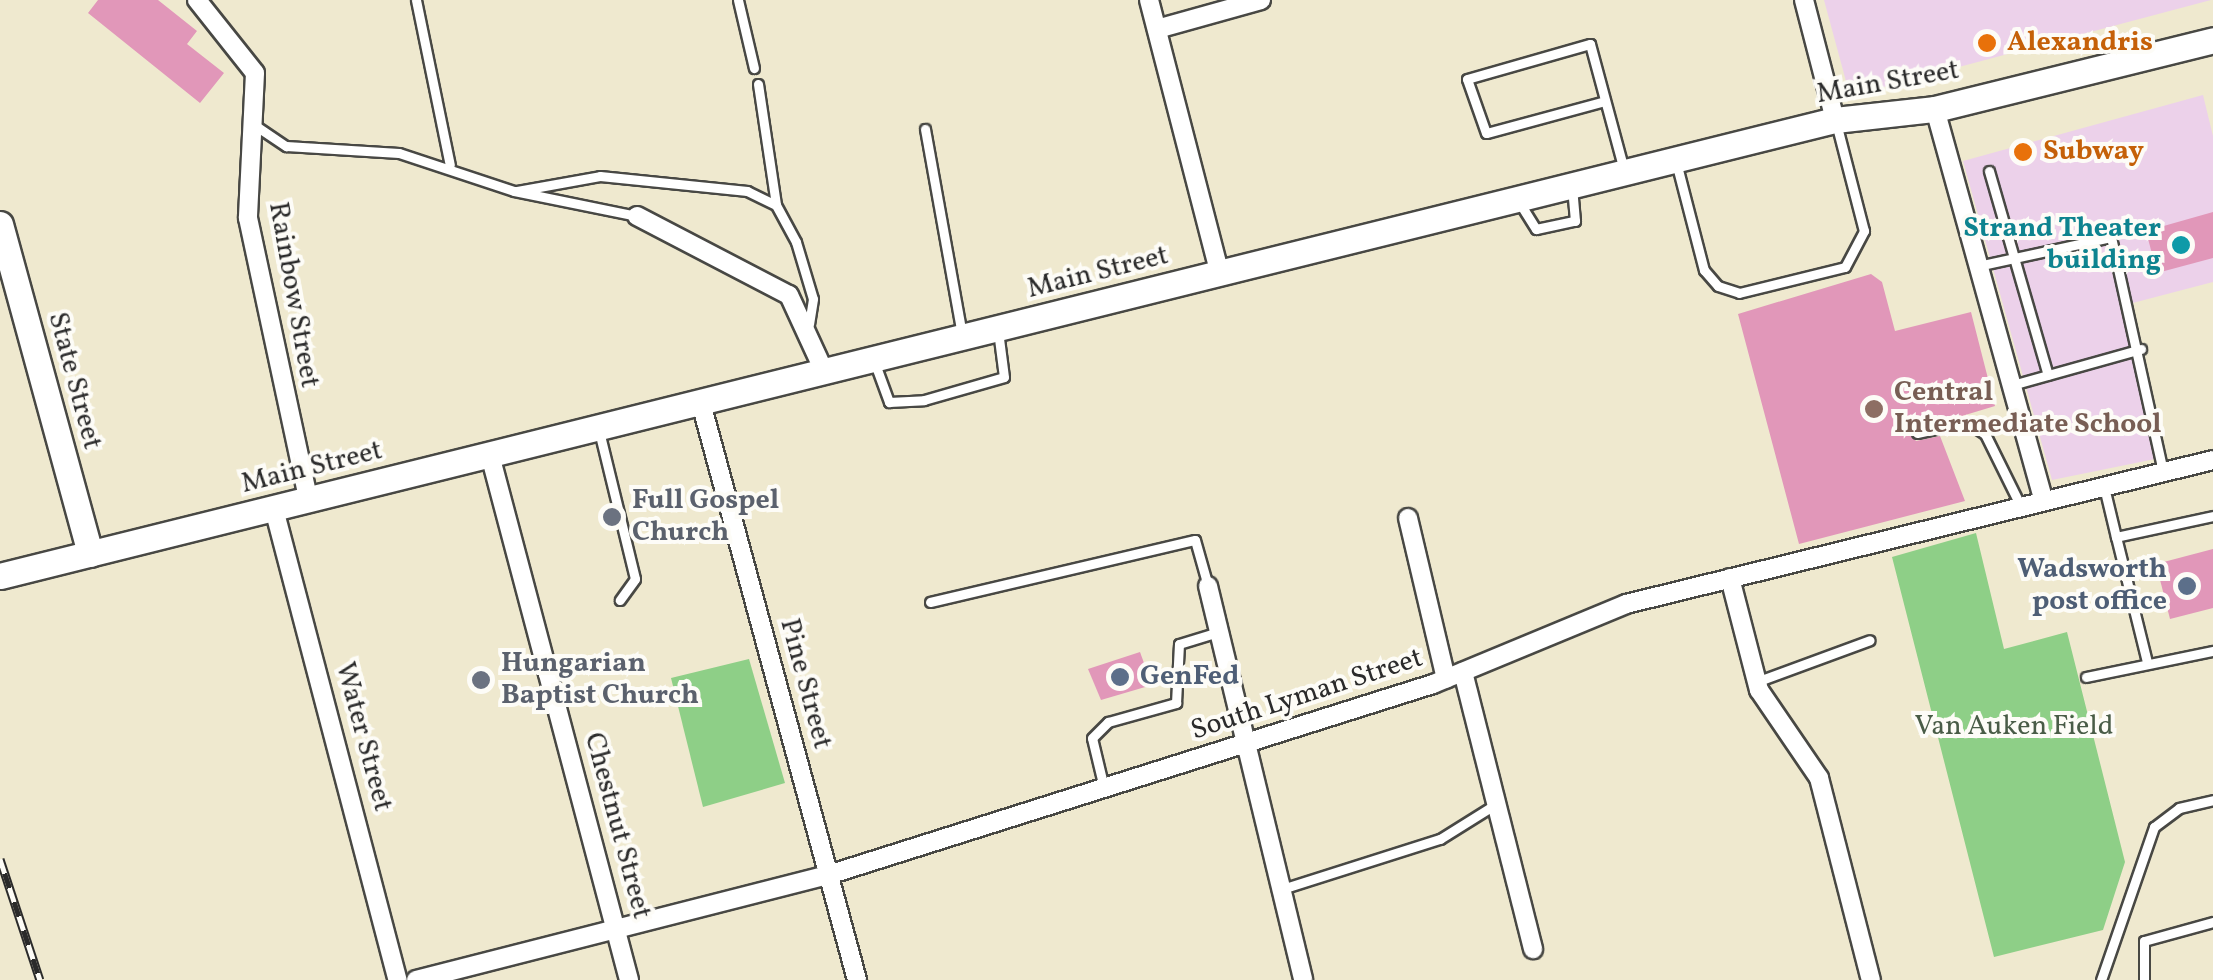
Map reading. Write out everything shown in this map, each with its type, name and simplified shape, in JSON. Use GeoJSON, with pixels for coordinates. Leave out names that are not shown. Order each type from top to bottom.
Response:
{"type":"FeatureCollection","features":[{"type":"Feature","properties":{"kind":"main road","name":"Main Street"},"geometry":{"type":"LineString","coordinates":[[0,576],[1835,120],[1935,108],[2213,40]]}},
{"type":"Feature","properties":{"kind":"main road","name":"State Street"},"geometry":{"type":"LineString","coordinates":[[0,224],[90,554]]}},
{"type":"Feature","properties":{"kind":"street","name":"Rainbow Street"},"geometry":{"type":"LineString","coordinates":[[197,0],[250,58],[253,124],[248,218],[308,500]]}},
{"type":"Feature","properties":{"kind":"street"},"geometry":{"type":"LineString","coordinates":[[1149,0],[1220,274]]}},
{"type":"Feature","properties":{"kind":"street"},"geometry":{"type":"LineString","coordinates":[[1157,28],[1262,0]]}},
{"type":"Feature","properties":{"kind":"street"},"geometry":{"type":"LineString","coordinates":[[1804,0],[1835,120]]}},
{"type":"Feature","properties":{"kind":"street"},"geometry":{"type":"LineString","coordinates":[[1935,108],[2044,501]]}},
{"type":"Feature","properties":{"kind":"street"},"geometry":{"type":"LineString","coordinates":[[637,216],[746,266],[789,295],[809,324],[824,370]]}},
{"type":"Feature","properties":{"kind":"street","name":"Pine Street"},"geometry":{"type":"LineString","coordinates":[[701,403],[857,980]]}},
{"type":"Feature","properties":{"kind":"street","name":"Chestnut Street"},"geometry":{"type":"LineString","coordinates":[[490,455],[629,980]]}},
{"type":"Feature","properties":{"kind":"street","name":"South Lyman Street"},"geometry":{"type":"LineString","coordinates":[[416,980],[614,926],[828,875],[1454,676],[1626,604],[2213,460]]}},
{"type":"Feature","properties":{"kind":"street","name":"Water Street"},"geometry":{"type":"LineString","coordinates":[[274,508],[398,980]]}},
{"type":"Feature","properties":{"kind":"street"},"geometry":{"type":"LineString","coordinates":[[1408,518],[1496,804],[1533,949]]}},
{"type":"Feature","properties":{"kind":"street"},"geometry":{"type":"LineString","coordinates":[[1730,578],[1756,682],[1819,778],[1871,980]]}},
{"type":"Feature","properties":{"kind":"street"},"geometry":{"type":"LineString","coordinates":[[1208,586],[1302,980]]}},
{"type":"Feature","properties":{"kind":"lane"},"geometry":{"type":"LineString","coordinates":[[416,0],[450,165]]}},
{"type":"Feature","properties":{"kind":"lane"},"geometry":{"type":"LineString","coordinates":[[738,0],[754,68]]}},
{"type":"Feature","properties":{"kind":"lane"},"geometry":{"type":"LineString","coordinates":[[1605,101],[1486,133],[1467,78],[1590,44],[1625,172]]}},
{"type":"Feature","properties":{"kind":"lane"},"geometry":{"type":"LineString","coordinates":[[758,84],[776,205],[812,298],[809,324]]}},
{"type":"Feature","properties":{"kind":"lane"},"geometry":{"type":"LineString","coordinates":[[1676,160],[1704,270],[1718,286],[1739,293],[1845,267],[1864,231],[1835,120]]}},
{"type":"Feature","properties":{"kind":"lane"},"geometry":{"type":"LineString","coordinates":[[253,124],[286,146],[450,165],[514,191],[637,216]]}},
{"type":"Feature","properties":{"kind":"lane"},"geometry":{"type":"LineString","coordinates":[[925,129],[963,337]]}},
{"type":"Feature","properties":{"kind":"lane"},"geometry":{"type":"LineString","coordinates":[[1989,171],[2048,374]]}},
{"type":"Feature","properties":{"kind":"lane"},"geometry":{"type":"LineString","coordinates":[[514,191],[600,176],[692,182],[776,205]]}},
{"type":"Feature","properties":{"kind":"lane"},"geometry":{"type":"LineString","coordinates":[[1978,266],[2111,237],[2141,349],[2164,472]]}},
{"type":"Feature","properties":{"kind":"lane"},"geometry":{"type":"LineString","coordinates":[[873,359],[889,402],[924,400],[1004,377],[997,328]]}},
{"type":"Feature","properties":{"kind":"lane"},"geometry":{"type":"LineString","coordinates":[[2012,385],[2141,349]]}},
{"type":"Feature","properties":{"kind":"lane"},"geometry":{"type":"LineString","coordinates":[[1917,434],[1968,422],[1985,434],[2021,507]]}},
{"type":"Feature","properties":{"kind":"lane"},"geometry":{"type":"LineString","coordinates":[[599,428],[636,579],[620,600]]}},
{"type":"Feature","properties":{"kind":"lane"},"geometry":{"type":"LineString","coordinates":[[2104,486],[2148,662]]}},
{"type":"Feature","properties":{"kind":"lane"},"geometry":{"type":"LineString","coordinates":[[2116,538],[2213,516]]}},
{"type":"Feature","properties":{"kind":"lane"},"geometry":{"type":"LineString","coordinates":[[930,602],[1194,540],[1208,586]]}},
{"type":"Feature","properties":{"kind":"lane"},"geometry":{"type":"LineString","coordinates":[[1104,788],[1092,738],[1108,722],[1176,703],[1179,644],[1219,631]]}},
{"type":"Feature","properties":{"kind":"lane"},"geometry":{"type":"LineString","coordinates":[[1756,682],[1870,640]]}},
{"type":"Feature","properties":{"kind":"lane"},"geometry":{"type":"LineString","coordinates":[[2086,677],[2213,651]]}},
{"type":"Feature","properties":{"kind":"lane"},"geometry":{"type":"LineString","coordinates":[[2101,980],[2154,827],[2179,808],[2213,800]]}},
{"type":"Feature","properties":{"kind":"lane"},"geometry":{"type":"LineString","coordinates":[[1281,889],[1440,840],[1496,804]]}},
{"type":"Feature","properties":{"kind":"lane"},"geometry":{"type":"LineString","coordinates":[[2144,980],[2144,941],[2213,922]]}},
{"type":"Feature","properties":{"kind":"shaded area"},"geometry":{"type":"Polygon","coordinates":[[[1824,0],[2211,0],[1850,96],[1824,0]]]}},
{"type":"Feature","properties":{"kind":"shaded area"},"geometry":{"type":"Polygon","coordinates":[[[2203,95],[2213,136],[2213,282],[2125,305],[2155,459],[2052,480],[1963,161],[2203,95]]]}},
{"type":"Feature","properties":{"kind":"green space","name":"Van Auken Field"},"geometry":{"type":"Polygon","coordinates":[[[1976,533],[2004,649],[2067,632],[2125,862],[2103,930],[1994,957],[1892,557],[1976,533]]]}},
{"type":"Feature","properties":{"kind":"green space"},"geometry":{"type":"Polygon","coordinates":[[[749,659],[785,783],[703,807],[671,678],[749,659]]]}},
{"type":"Feature","properties":{"kind":"building"},"geometry":{"type":"Polygon","coordinates":[[[98,0],[158,0],[197,31],[187,44],[224,73],[200,103],[88,13],[98,0]]]}},
{"type":"Feature","properties":{"kind":"building","name":"Strand Theater building"},"geometry":{"type":"Polygon","coordinates":[[[2213,212],[2213,258],[2157,273],[2146,231],[2213,212]]]}},
{"type":"Feature","properties":{"kind":"building","name":"Central Intermediate School"},"geometry":{"type":"Polygon","coordinates":[[[1871,274],[1882,282],[1895,331],[1971,312],[1995,406],[1909,432],[1916,441],[1940,436],[1965,501],[1799,544],[1738,314],[1871,274]]]}},
{"type":"Feature","properties":{"kind":"building","name":"Wadsworth post office"},"geometry":{"type":"Polygon","coordinates":[[[2213,549],[2213,608],[2170,619],[2156,564],[2213,549]]]}},
{"type":"Feature","properties":{"kind":"building","name":"GenFed"},"geometry":{"type":"Polygon","coordinates":[[[1140,652],[1152,685],[1101,700],[1088,669],[1140,652]]]}},
{"type":"Feature","properties":{"kind":"railway"},"geometry":{"type":"LineString","coordinates":[[0,859],[40,980]]}},
{"type":"Feature","properties":{"kind":"place","name":"Alexandris"},"geometry":{"type":"Point","coordinates":[1987,43]}},
{"type":"Feature","properties":{"kind":"place","name":"Subway"},"geometry":{"type":"Point","coordinates":[2023,152]}},
{"type":"Feature","properties":{"kind":"place","name":"Strand Theater building"},"geometry":{"type":"Point","coordinates":[2181,245]}},
{"type":"Feature","properties":{"kind":"place","name":"Central Intermediate School"},"geometry":{"type":"Point","coordinates":[1874,409]}},
{"type":"Feature","properties":{"kind":"place","name":"Full Gospel Church"},"geometry":{"type":"Point","coordinates":[612,517]}},
{"type":"Feature","properties":{"kind":"place","name":"Wadsworth post office"},"geometry":{"type":"Point","coordinates":[2187,586]}},
{"type":"Feature","properties":{"kind":"place","name":"GenFed"},"geometry":{"type":"Point","coordinates":[1120,677]}},
{"type":"Feature","properties":{"kind":"place","name":"Hungarian Baptist Church"},"geometry":{"type":"Point","coordinates":[481,680]}}]}
